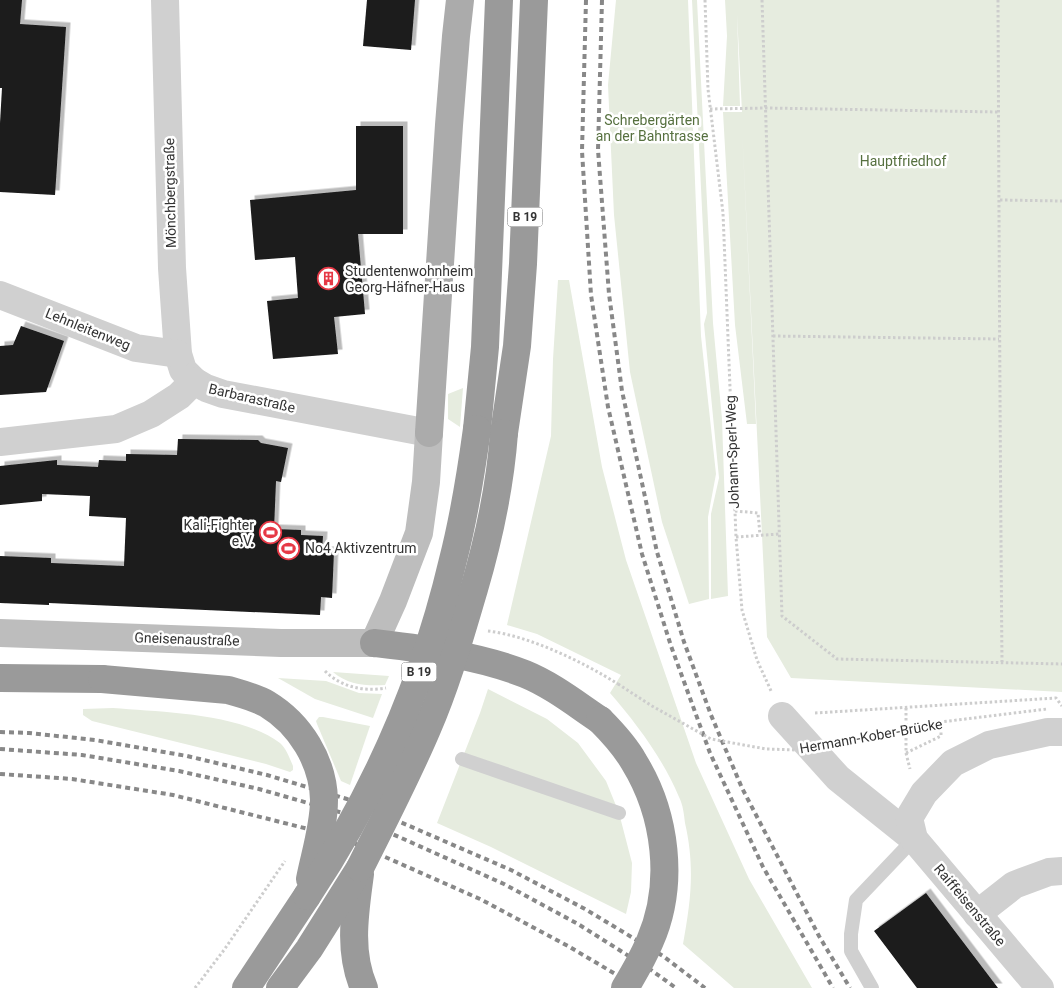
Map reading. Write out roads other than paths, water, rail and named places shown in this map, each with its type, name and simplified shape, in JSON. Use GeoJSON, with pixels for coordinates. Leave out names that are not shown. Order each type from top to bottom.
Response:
{"type":"FeatureCollection","features":[{"type":"Feature","properties":{"kind":"highway","name":"B 19"},"geometry":{"type":"LineString","coordinates":[[246,988],[326,868],[359,810],[388,750],[413,688],[436,625],[453,560],[467,496],[477,430],[485,347],[498,0]]}},
{"type":"Feature","properties":{"kind":"highway","name":"B 19"},"geometry":{"type":"LineString","coordinates":[[280,988],[309,949],[360,868],[428,728],[450,669],[488,540],[502,469],[504,434],[516,346],[523,264],[534,0]]}},
{"type":"Feature","properties":{"kind":"highway"},"geometry":{"type":"LineString","coordinates":[[374,643],[470,658],[525,675],[564,695],[600,720],[634,761],[656,809],[662,834],[664,860],[663,887],[654,931],[639,965],[625,988]]}},
{"type":"Feature","properties":{"kind":"highway","name":"B 19"},"geometry":{"type":"LineString","coordinates":[[0,678],[102,679],[228,690],[248,695],[267,704],[289,721],[298,732],[314,757],[322,782],[324,800],[322,817],[307,896]]}},
{"type":"Feature","properties":{"kind":"highway"},"geometry":{"type":"LineString","coordinates":[[360,868],[354,939],[355,959],[364,988]]}},
{"type":"Feature","properties":{"kind":"main road"},"geometry":{"type":"LineString","coordinates":[[429,433],[449,125],[460,0]]}},
{"type":"Feature","properties":{"kind":"street","name":"Mönchbergstraße"},"geometry":{"type":"LineString","coordinates":[[165,0],[172,268],[178,354],[183,370],[194,381]]}},
{"type":"Feature","properties":{"kind":"street","name":"Lehnleitenweg"},"geometry":{"type":"LineString","coordinates":[[0,294],[136,348],[178,354]]}},
{"type":"Feature","properties":{"kind":"street","name":"Barbarastraße"},"geometry":{"type":"LineString","coordinates":[[0,442],[116,429],[151,414],[179,396],[194,381],[223,394],[429,433]]}},
{"type":"Feature","properties":{"kind":"street"},"geometry":{"type":"LineString","coordinates":[[374,643],[393,601],[419,533],[426,482],[429,433]]}},
{"type":"Feature","properties":{"kind":"street","name":"Gneisenaustraße"},"geometry":{"type":"LineString","coordinates":[[0,633],[289,643],[374,643]]}},
{"type":"Feature","properties":{"kind":"street"},"geometry":{"type":"LineString","coordinates":[[782,716],[838,778],[912,828],[924,793],[953,763],[989,745],[1048,732],[1062,732]]}},
{"type":"Feature","properties":{"kind":"street","name":"Raiffeisenstraße"},"geometry":{"type":"LineString","coordinates":[[912,828],[977,914],[1040,988]]}},
{"type":"Feature","properties":{"kind":"street"},"geometry":{"type":"LineString","coordinates":[[977,914],[1014,885],[1049,872],[1062,871]]}},
{"type":"Feature","properties":{"kind":"lane"},"geometry":{"type":"LineString","coordinates":[[462,759],[619,813]]}},
{"type":"Feature","properties":{"kind":"lane"},"geometry":{"type":"LineString","coordinates":[[872,988],[851,951],[851,934],[856,900],[912,828]]}},
{"type":"Feature","properties":{"kind":"railway"},"geometry":{"type":"LineString","coordinates":[[586,0],[582,151],[591,295],[608,407],[642,554],[671,646],[710,753],[763,867],[833,988]]}},
{"type":"Feature","properties":{"kind":"railway"},"geometry":{"type":"LineString","coordinates":[[602,0],[598,150],[609,294],[622,391],[657,552],[684,642],[711,715],[742,788],[819,936],[850,988]]}},
{"type":"Feature","properties":{"kind":"railway"},"geometry":{"type":"LineString","coordinates":[[0,732],[95,740],[187,756],[267,775],[347,799],[511,870],[585,909],[663,956],[705,988]]}},
{"type":"Feature","properties":{"kind":"railway"},"geometry":{"type":"LineString","coordinates":[[0,749],[82,755],[179,771],[259,789],[350,815],[504,884],[578,924],[676,988]]}},
{"type":"Feature","properties":{"kind":"railway"},"geometry":{"type":"LineString","coordinates":[[0,774],[72,779],[173,795],[340,837],[480,899],[568,946],[639,988]]}},
{"type":"Feature","properties":{"kind":"place","name":"Studentenwohnheim Georg-Häfner-Haus"},"geometry":{"type":"Point","coordinates":[329,279]}},
{"type":"Feature","properties":{"kind":"place","name":"Kali-Fighter e.V."},"geometry":{"type":"Point","coordinates":[270,533]}},
{"type":"Feature","properties":{"kind":"place","name":"No4 Aktivzentrum"},"geometry":{"type":"Point","coordinates":[289,548]}},
{"type":"Feature","properties":{"kind":"park label","name":"Schrebergärten an der Bahntrasse"},"geometry":{"type":"Point","coordinates":[652,128]}},
{"type":"Feature","properties":{"kind":"park label","name":"Hauptfriedhof"},"geometry":{"type":"Point","coordinates":[903,161]}}]}
